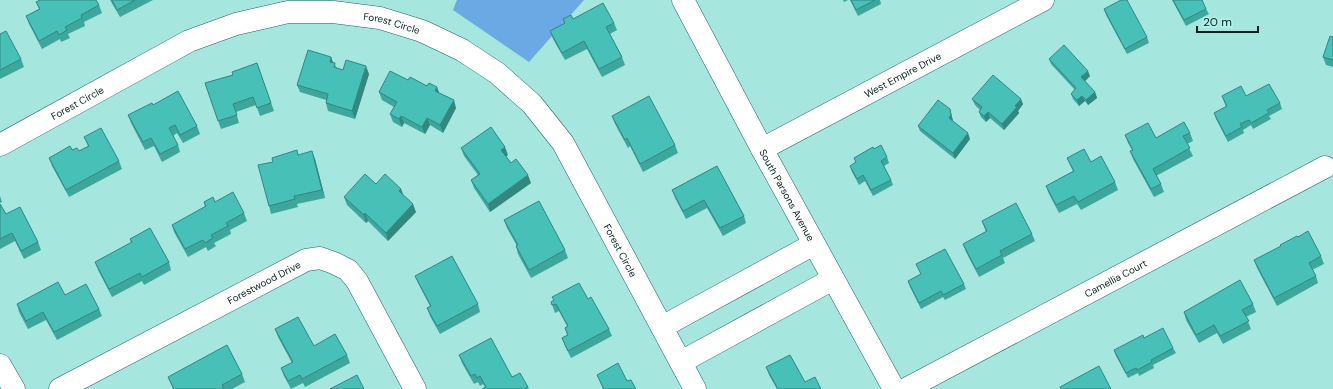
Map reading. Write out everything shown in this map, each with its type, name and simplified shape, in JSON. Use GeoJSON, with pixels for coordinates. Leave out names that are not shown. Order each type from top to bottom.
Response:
{"type":"FeatureCollection","features":[{"type":"Feature","properties":{"kind":"street","name":"South Parsons Avenue"},"geometry":{"type":"LineString","coordinates":[[683,0],[762,149],[894,389]]}},
{"type":"Feature","properties":{"kind":"street","name":"West Empire Drive"},"geometry":{"type":"LineString","coordinates":[[762,149],[1043,0]]}},
{"type":"Feature","properties":{"kind":"street","name":"Forest Circle"},"geometry":{"type":"LineString","coordinates":[[0,145],[189,42],[236,24],[288,12],[333,12],[380,18],[422,30],[462,50],[497,73],[532,104],[563,143],[695,389]]}},
{"type":"Feature","properties":{"kind":"street","name":"Camellia Court"},"geometry":{"type":"LineString","coordinates":[[906,389],[1326,167]]}},
{"type":"Feature","properties":{"kind":"street"},"geometry":{"type":"LineString","coordinates":[[662,327],[814,244]]}},
{"type":"Feature","properties":{"kind":"street","name":"Forestwood Drive"},"geometry":{"type":"LineString","coordinates":[[60,389],[306,260],[320,258],[348,270],[357,281],[415,389]]}},
{"type":"Feature","properties":{"kind":"street"},"geometry":{"type":"LineString","coordinates":[[681,362],[833,279]]}},
{"type":"Feature","properties":{"kind":"street"},"geometry":{"type":"LineString","coordinates":[[0,365],[14,389]]}},
{"type":"Feature","properties":{"kind":"water"},"geometry":{"type":"Polygon","coordinates":[[[457,0],[584,0],[529,62],[453,10],[457,0]]]}},
{"type":"Feature","properties":{"kind":"building"},"geometry":{"type":"Polygon","coordinates":[[[40,0],[96,0],[99,5],[81,15],[82,18],[65,27],[67,30],[59,35],[57,31],[39,41],[26,16],[40,9],[36,2],[40,0]]]}},
{"type":"Feature","properties":{"kind":"building"},"geometry":{"type":"Polygon","coordinates":[[[112,0],[135,0],[117,10],[112,0]]]}},
{"type":"Feature","properties":{"kind":"building"},"geometry":{"type":"Polygon","coordinates":[[[851,0],[875,0],[856,10],[851,0]]]}},
{"type":"Feature","properties":{"kind":"building"},"geometry":{"type":"Polygon","coordinates":[[[1121,0],[1127,0],[1147,37],[1125,49],[1104,9],[1121,0]]]}},
{"type":"Feature","properties":{"kind":"building"},"geometry":{"type":"Polygon","coordinates":[[[1173,0],[1202,0],[1206,9],[1184,20],[1173,0]]]}},
{"type":"Feature","properties":{"kind":"building"},"geometry":{"type":"Polygon","coordinates":[[[603,3],[614,23],[606,27],[622,57],[599,69],[584,41],[562,53],[550,31],[565,23],[563,19],[571,15],[573,19],[603,3]]]}},
{"type":"Feature","properties":{"kind":"building"},"geometry":{"type":"Polygon","coordinates":[[[6,31],[21,59],[0,70],[0,34],[6,31]]]}},
{"type":"Feature","properties":{"kind":"building"},"geometry":{"type":"Polygon","coordinates":[[[1330,36],[1333,37],[1333,60],[1323,57],[1330,36]]]}},
{"type":"Feature","properties":{"kind":"building"},"geometry":{"type":"Polygon","coordinates":[[[1064,45],[1088,71],[1081,77],[1095,92],[1086,100],[1082,96],[1077,100],[1071,94],[1076,88],[1049,59],[1064,45]]]}},
{"type":"Feature","properties":{"kind":"building"},"geometry":{"type":"Polygon","coordinates":[[[308,50],[331,57],[330,62],[335,63],[334,67],[343,70],[346,60],[366,66],[352,111],[326,103],[328,94],[297,85],[308,50]]]}},
{"type":"Feature","properties":{"kind":"building"},"geometry":{"type":"Polygon","coordinates":[[[257,63],[271,103],[257,108],[253,97],[233,104],[237,115],[218,121],[205,83],[233,75],[232,72],[257,63]]]}},
{"type":"Feature","properties":{"kind":"building"},"geometry":{"type":"Polygon","coordinates":[[[390,71],[408,80],[410,77],[427,86],[429,83],[437,87],[435,91],[454,100],[440,125],[427,118],[422,127],[401,116],[399,119],[390,114],[397,102],[379,92],[390,71]]]}},
{"type":"Feature","properties":{"kind":"building"},"geometry":{"type":"Polygon","coordinates":[[[993,75],[1021,99],[1015,106],[1017,107],[1002,124],[988,112],[984,116],[979,112],[982,107],[972,99],[993,75]]]}},
{"type":"Feature","properties":{"kind":"building"},"geometry":{"type":"Polygon","coordinates":[[[1269,84],[1280,103],[1267,110],[1269,113],[1251,123],[1249,120],[1240,124],[1242,127],[1226,136],[1214,113],[1227,106],[1222,96],[1241,86],[1246,96],[1269,84]]]}},
{"type":"Feature","properties":{"kind":"building"},"geometry":{"type":"Polygon","coordinates":[[[178,91],[197,126],[180,135],[175,125],[169,128],[178,145],[160,154],[151,138],[143,142],[128,115],[152,103],[153,105],[178,91]]]}},
{"type":"Feature","properties":{"kind":"building"},"geometry":{"type":"Polygon","coordinates":[[[649,96],[675,145],[640,164],[627,138],[625,140],[612,116],[649,96]]]}},
{"type":"Feature","properties":{"kind":"building"},"geometry":{"type":"Polygon","coordinates":[[[938,100],[950,109],[951,115],[949,118],[968,133],[953,153],[918,126],[938,100]]]}},
{"type":"Feature","properties":{"kind":"building"},"geometry":{"type":"Polygon","coordinates":[[[1184,122],[1190,133],[1183,136],[1190,148],[1153,169],[1161,184],[1151,189],[1130,151],[1133,150],[1125,135],[1148,123],[1156,138],[1184,122]]]}},
{"type":"Feature","properties":{"kind":"building"},"geometry":{"type":"Polygon","coordinates":[[[491,127],[505,147],[501,150],[511,163],[516,159],[528,175],[488,204],[471,180],[480,174],[461,148],[491,127]]]}},
{"type":"Feature","properties":{"kind":"building"},"geometry":{"type":"Polygon","coordinates":[[[101,128],[119,161],[66,190],[49,158],[70,146],[72,150],[77,148],[79,151],[89,146],[84,137],[101,128]]]}},
{"type":"Feature","properties":{"kind":"building"},"geometry":{"type":"Polygon","coordinates":[[[881,145],[887,157],[881,161],[891,180],[871,190],[863,175],[857,179],[850,166],[856,162],[854,158],[873,147],[874,149],[881,145]]]}},
{"type":"Feature","properties":{"kind":"building"},"geometry":{"type":"Polygon","coordinates":[[[1084,149],[1091,162],[1101,156],[1115,182],[1078,202],[1074,196],[1056,205],[1046,186],[1074,171],[1067,158],[1084,149]]]}},
{"type":"Feature","properties":{"kind":"building"},"geometry":{"type":"Polygon","coordinates":[[[297,150],[298,155],[312,151],[322,190],[294,196],[295,199],[269,206],[258,165],[273,162],[272,158],[297,150]]]}},
{"type":"Feature","properties":{"kind":"building"},"geometry":{"type":"Polygon","coordinates":[[[717,166],[744,216],[720,228],[704,200],[683,211],[672,190],[717,166]]]}},
{"type":"Feature","properties":{"kind":"building"},"geometry":{"type":"Polygon","coordinates":[[[365,174],[376,184],[385,174],[401,189],[399,191],[413,204],[386,233],[365,213],[364,215],[344,197],[365,174]]]}},
{"type":"Feature","properties":{"kind":"building"},"geometry":{"type":"Polygon","coordinates":[[[233,192],[244,213],[226,223],[228,226],[211,235],[213,238],[205,243],[203,240],[185,249],[172,225],[206,206],[204,202],[213,197],[215,202],[233,192]]]}},
{"type":"Feature","properties":{"kind":"building"},"geometry":{"type":"Polygon","coordinates":[[[539,201],[565,250],[529,270],[516,246],[518,245],[504,220],[539,201]]]}},
{"type":"Feature","properties":{"kind":"building"},"geometry":{"type":"Polygon","coordinates":[[[1016,203],[1032,234],[1000,251],[1002,255],[976,269],[963,244],[987,231],[982,221],[1016,203]]]}},
{"type":"Feature","properties":{"kind":"building"},"geometry":{"type":"Polygon","coordinates":[[[0,204],[6,214],[20,207],[38,242],[21,251],[12,233],[0,239],[0,204]]]}},
{"type":"Feature","properties":{"kind":"building"},"geometry":{"type":"Polygon","coordinates":[[[150,228],[169,262],[142,277],[140,273],[109,289],[95,262],[132,242],[130,239],[150,228]]]}},
{"type":"Feature","properties":{"kind":"building"},"geometry":{"type":"Polygon","coordinates":[[[1308,231],[1321,256],[1309,263],[1316,276],[1274,298],[1254,260],[1308,231]]]}},
{"type":"Feature","properties":{"kind":"building"},"geometry":{"type":"Polygon","coordinates":[[[945,249],[964,284],[943,295],[941,291],[919,303],[908,281],[921,274],[916,264],[945,249]]]}},
{"type":"Feature","properties":{"kind":"building"},"geometry":{"type":"Polygon","coordinates":[[[452,256],[478,304],[437,326],[427,308],[431,306],[415,276],[452,256]]]}},
{"type":"Feature","properties":{"kind":"building"},"geometry":{"type":"Polygon","coordinates":[[[1240,280],[1253,304],[1242,310],[1249,321],[1220,336],[1214,325],[1196,335],[1184,312],[1240,280]]]}},
{"type":"Feature","properties":{"kind":"building"},"geometry":{"type":"Polygon","coordinates":[[[58,282],[65,295],[86,284],[99,309],[54,332],[43,312],[26,321],[17,304],[58,282]]]}},
{"type":"Feature","properties":{"kind":"building"},"geometry":{"type":"Polygon","coordinates":[[[579,283],[588,299],[591,297],[609,329],[568,351],[562,338],[568,335],[565,328],[568,326],[556,304],[552,305],[551,302],[554,300],[552,297],[579,283]]]}},
{"type":"Feature","properties":{"kind":"building"},"geometry":{"type":"Polygon","coordinates":[[[298,317],[314,346],[335,334],[347,355],[302,379],[300,375],[288,381],[281,368],[293,362],[275,329],[298,317]]]}},
{"type":"Feature","properties":{"kind":"building"},"geometry":{"type":"Polygon","coordinates":[[[1163,328],[1173,348],[1151,360],[1152,362],[1137,370],[1136,368],[1126,373],[1114,350],[1143,335],[1144,338],[1163,328]]]}},
{"type":"Feature","properties":{"kind":"building"},"geometry":{"type":"Polygon","coordinates":[[[491,338],[512,377],[520,373],[528,387],[524,389],[482,389],[486,387],[480,376],[477,378],[475,374],[471,376],[459,355],[491,338]]]}},
{"type":"Feature","properties":{"kind":"building"},"geometry":{"type":"Polygon","coordinates":[[[227,345],[242,374],[222,385],[224,389],[174,389],[168,377],[227,345]]]}},
{"type":"Feature","properties":{"kind":"building"},"geometry":{"type":"Polygon","coordinates":[[[790,355],[805,382],[815,377],[821,389],[778,389],[766,367],[790,355]]]}},
{"type":"Feature","properties":{"kind":"building"},"geometry":{"type":"Polygon","coordinates":[[[618,363],[627,381],[631,380],[636,389],[604,389],[597,375],[618,363]]]}},
{"type":"Feature","properties":{"kind":"building"},"geometry":{"type":"Polygon","coordinates":[[[1099,366],[1111,389],[1061,389],[1060,387],[1099,366]]]}},
{"type":"Feature","properties":{"kind":"building"},"geometry":{"type":"Polygon","coordinates":[[[357,375],[364,389],[330,389],[357,375]]]}}]}
